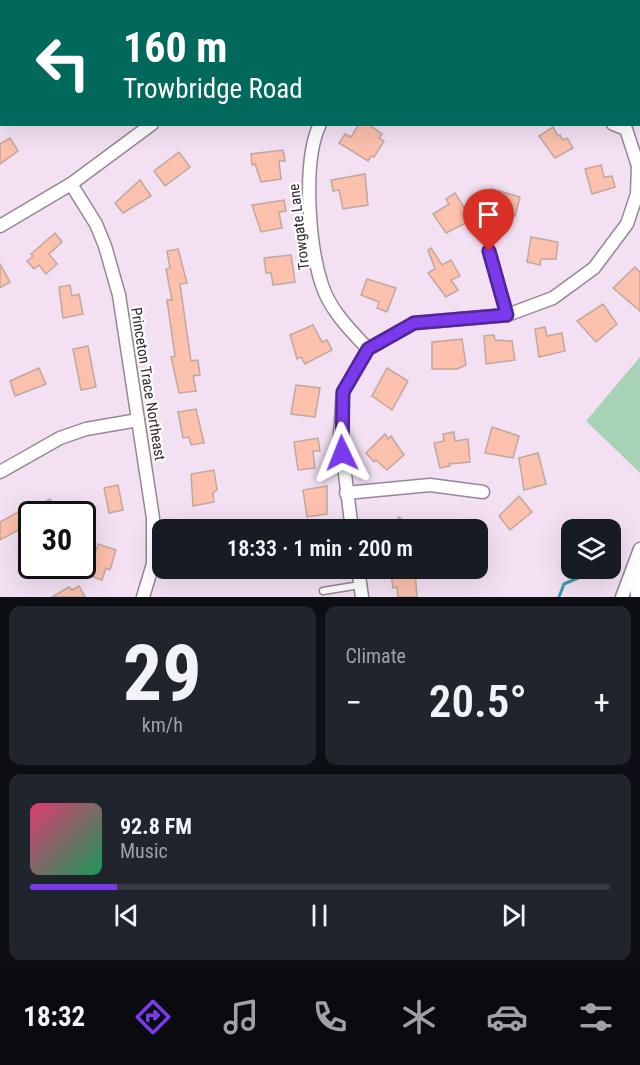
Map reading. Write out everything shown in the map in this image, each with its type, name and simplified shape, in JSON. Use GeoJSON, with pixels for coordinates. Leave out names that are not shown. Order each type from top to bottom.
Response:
{"type":"FeatureCollection","features":[{"type":"Feature","properties":{"kind":"street"},"geometry":{"type":"LineString","coordinates":[[0,226],[71,184],[149,126]]}},
{"type":"Feature","properties":{"kind":"street","name":"Trowgate Lane"},"geometry":{"type":"LineString","coordinates":[[319,126],[315,134],[308,173],[314,243],[322,286],[341,320],[368,349]]}},
{"type":"Feature","properties":{"kind":"street"},"geometry":{"type":"LineString","coordinates":[[350,519],[340,434],[343,392],[368,349],[414,323],[507,315],[553,298],[594,268],[627,224],[637,194],[638,166],[626,129],[618,126]]}},
{"type":"Feature","properties":{"kind":"street","name":"Princeton Trace Northeast"},"geometry":{"type":"LineString","coordinates":[[71,184],[96,224],[113,268],[138,420],[154,543],[153,564],[143,597]]}},
{"type":"Feature","properties":{"kind":"street"},"geometry":{"type":"LineString","coordinates":[[489,251],[507,315]]}},
{"type":"Feature","properties":{"kind":"street"},"geometry":{"type":"LineString","coordinates":[[0,472],[60,438],[86,429],[138,420]]}},
{"type":"Feature","properties":{"kind":"street"},"geometry":{"type":"LineString","coordinates":[[346,492],[430,484],[483,492]]}},
{"type":"Feature","properties":{"kind":"street"},"geometry":{"type":"LineString","coordinates":[[622,597],[640,549]]}},
{"type":"Feature","properties":{"kind":"street"},"geometry":{"type":"LineString","coordinates":[[636,564],[638,597]]}},
{"type":"Feature","properties":{"kind":"lane"},"geometry":{"type":"LineString","coordinates":[[323,591],[361,591]]}},
{"type":"Feature","properties":{"kind":"green space"},"geometry":{"type":"Polygon","coordinates":[[[640,357],[640,473],[586,421],[640,357]]]}},
{"type":"Feature","properties":{"kind":"building"},"geometry":{"type":"Polygon","coordinates":[[[358,126],[371,126],[382,134],[379,138],[384,141],[374,157],[371,156],[368,161],[339,143],[345,134],[351,137],[358,126]]]}},
{"type":"Feature","properties":{"kind":"building"},"geometry":{"type":"Polygon","coordinates":[[[553,127],[558,136],[560,135],[563,140],[567,138],[573,148],[555,158],[539,136],[553,127]]]}},
{"type":"Feature","properties":{"kind":"building"},"geometry":{"type":"Polygon","coordinates":[[[10,138],[18,151],[0,164],[0,144],[10,138]]]}},
{"type":"Feature","properties":{"kind":"building"},"geometry":{"type":"Polygon","coordinates":[[[283,150],[285,161],[279,161],[281,179],[261,182],[255,164],[252,165],[251,154],[283,150]]]}},
{"type":"Feature","properties":{"kind":"building"},"geometry":{"type":"Polygon","coordinates":[[[179,152],[190,167],[165,186],[154,171],[179,152]]]}},
{"type":"Feature","properties":{"kind":"building"},"geometry":{"type":"Polygon","coordinates":[[[601,165],[604,177],[612,176],[615,187],[592,194],[585,169],[601,165]]]}},
{"type":"Feature","properties":{"kind":"building"},"geometry":{"type":"Polygon","coordinates":[[[365,174],[368,205],[343,209],[339,190],[333,191],[331,180],[365,174]]]}},
{"type":"Feature","properties":{"kind":"building"},"geometry":{"type":"Polygon","coordinates":[[[140,180],[151,196],[123,213],[115,203],[140,180]]]}},
{"type":"Feature","properties":{"kind":"building"},"geometry":{"type":"Polygon","coordinates":[[[492,189],[520,197],[515,216],[487,209],[492,189]]]}},
{"type":"Feature","properties":{"kind":"building"},"geometry":{"type":"Polygon","coordinates":[[[455,193],[472,220],[446,233],[433,214],[449,204],[446,199],[455,193]]]}},
{"type":"Feature","properties":{"kind":"building"},"geometry":{"type":"Polygon","coordinates":[[[284,200],[286,211],[279,212],[282,228],[261,232],[252,205],[284,200]]]}},
{"type":"Feature","properties":{"kind":"building"},"geometry":{"type":"Polygon","coordinates":[[[55,233],[62,242],[49,254],[57,264],[46,274],[39,265],[34,269],[27,261],[33,256],[31,254],[55,233]]]}},
{"type":"Feature","properties":{"kind":"building"},"geometry":{"type":"Polygon","coordinates":[[[531,237],[558,242],[556,259],[541,259],[540,265],[527,262],[531,237]]]}},
{"type":"Feature","properties":{"kind":"building"},"geometry":{"type":"Polygon","coordinates":[[[431,248],[442,265],[451,260],[460,276],[451,280],[458,290],[446,297],[428,273],[435,269],[428,250],[431,248]]]}},
{"type":"Feature","properties":{"kind":"building"},"geometry":{"type":"Polygon","coordinates":[[[178,249],[187,283],[180,284],[191,361],[198,360],[200,375],[193,376],[196,391],[179,393],[171,357],[175,356],[167,300],[172,300],[166,269],[170,268],[167,251],[178,249]]]}},
{"type":"Feature","properties":{"kind":"building"},"geometry":{"type":"Polygon","coordinates":[[[291,255],[295,282],[273,285],[271,273],[266,273],[264,258],[291,255]]]}},
{"type":"Feature","properties":{"kind":"building"},"geometry":{"type":"Polygon","coordinates":[[[0,264],[10,282],[0,288],[0,264]]]}},
{"type":"Feature","properties":{"kind":"building"},"geometry":{"type":"Polygon","coordinates":[[[635,267],[640,272],[640,311],[613,288],[635,267]]]}},
{"type":"Feature","properties":{"kind":"building"},"geometry":{"type":"Polygon","coordinates":[[[367,279],[396,288],[387,312],[377,308],[379,302],[361,295],[367,279]]]}},
{"type":"Feature","properties":{"kind":"building"},"geometry":{"type":"Polygon","coordinates":[[[70,285],[72,296],[79,294],[83,314],[63,318],[59,287],[70,285]]]}},
{"type":"Feature","properties":{"kind":"building"},"geometry":{"type":"Polygon","coordinates":[[[603,304],[617,324],[596,342],[577,321],[603,304]]]}},
{"type":"Feature","properties":{"kind":"building"},"geometry":{"type":"Polygon","coordinates":[[[313,325],[322,342],[327,340],[332,350],[305,364],[301,357],[297,359],[290,335],[313,325]]]}},
{"type":"Feature","properties":{"kind":"building"},"geometry":{"type":"Polygon","coordinates":[[[545,327],[547,336],[562,333],[565,351],[539,357],[535,329],[545,327]]]}},
{"type":"Feature","properties":{"kind":"building"},"geometry":{"type":"Polygon","coordinates":[[[494,335],[495,340],[512,341],[515,360],[486,364],[484,336],[494,335]]]}},
{"type":"Feature","properties":{"kind":"building"},"geometry":{"type":"Polygon","coordinates":[[[462,339],[466,365],[457,369],[432,369],[432,342],[462,339]]]}},
{"type":"Feature","properties":{"kind":"building"},"geometry":{"type":"Polygon","coordinates":[[[88,346],[96,387],[81,390],[73,349],[88,346]]]}},
{"type":"Feature","properties":{"kind":"building"},"geometry":{"type":"Polygon","coordinates":[[[39,368],[46,384],[15,396],[10,381],[39,368]]]}},
{"type":"Feature","properties":{"kind":"building"},"geometry":{"type":"Polygon","coordinates":[[[387,368],[408,381],[392,410],[372,396],[387,368]]]}},
{"type":"Feature","properties":{"kind":"building"},"geometry":{"type":"Polygon","coordinates":[[[296,385],[320,388],[315,417],[291,414],[296,385]]]}},
{"type":"Feature","properties":{"kind":"building"},"geometry":{"type":"Polygon","coordinates":[[[196,409],[204,443],[191,445],[189,437],[183,438],[178,412],[196,409]]]}},
{"type":"Feature","properties":{"kind":"building"},"geometry":{"type":"Polygon","coordinates":[[[492,427],[519,436],[513,458],[485,453],[492,427]]]}},
{"type":"Feature","properties":{"kind":"building"},"geometry":{"type":"Polygon","coordinates":[[[454,432],[455,441],[468,439],[470,462],[449,464],[450,466],[440,468],[434,443],[444,441],[443,434],[454,432]]]}},
{"type":"Feature","properties":{"kind":"building"},"geometry":{"type":"Polygon","coordinates":[[[385,434],[388,439],[391,436],[404,455],[387,470],[376,460],[374,462],[366,453],[385,434]]]}},
{"type":"Feature","properties":{"kind":"building"},"geometry":{"type":"Polygon","coordinates":[[[318,438],[320,451],[313,451],[315,468],[298,470],[294,442],[318,438]]]}},
{"type":"Feature","properties":{"kind":"building"},"geometry":{"type":"Polygon","coordinates":[[[538,453],[546,484],[524,490],[519,458],[538,453]]]}},
{"type":"Feature","properties":{"kind":"building"},"geometry":{"type":"Polygon","coordinates":[[[214,470],[217,490],[213,493],[214,502],[193,506],[191,474],[214,470]]]}},
{"type":"Feature","properties":{"kind":"building"},"geometry":{"type":"Polygon","coordinates":[[[118,485],[123,510],[109,513],[104,488],[118,485]]]}},
{"type":"Feature","properties":{"kind":"building"},"geometry":{"type":"Polygon","coordinates":[[[327,486],[327,514],[307,517],[303,490],[327,486]]]}},
{"type":"Feature","properties":{"kind":"building"},"geometry":{"type":"Polygon","coordinates":[[[519,496],[532,512],[510,530],[499,516],[519,496]]]}},
{"type":"Feature","properties":{"kind":"building"},"geometry":{"type":"Polygon","coordinates":[[[18,512],[18,530],[0,540],[0,522],[18,512]]]}},
{"type":"Feature","properties":{"kind":"building"},"geometry":{"type":"Polygon","coordinates":[[[98,544],[116,550],[110,570],[106,568],[102,580],[96,578],[98,544]]]}},
{"type":"Feature","properties":{"kind":"building"},"geometry":{"type":"Polygon","coordinates":[[[392,579],[416,579],[417,597],[398,597],[397,587],[393,588],[392,579]]]}},
{"type":"Feature","properties":{"kind":"building"},"geometry":{"type":"Polygon","coordinates":[[[79,586],[85,597],[52,597],[69,587],[72,590],[79,586]]]}},
{"type":"Feature","properties":{"kind":"waterway"},"geometry":{"type":"LineString","coordinates":[[559,597],[564,584],[576,579]]}},
{"type":"Feature","properties":{"kind":"route"},"geometry":{"type":"LineString","coordinates":[[342,453],[340,434],[343,392],[368,349],[414,323],[507,315],[489,251]]}}]}
